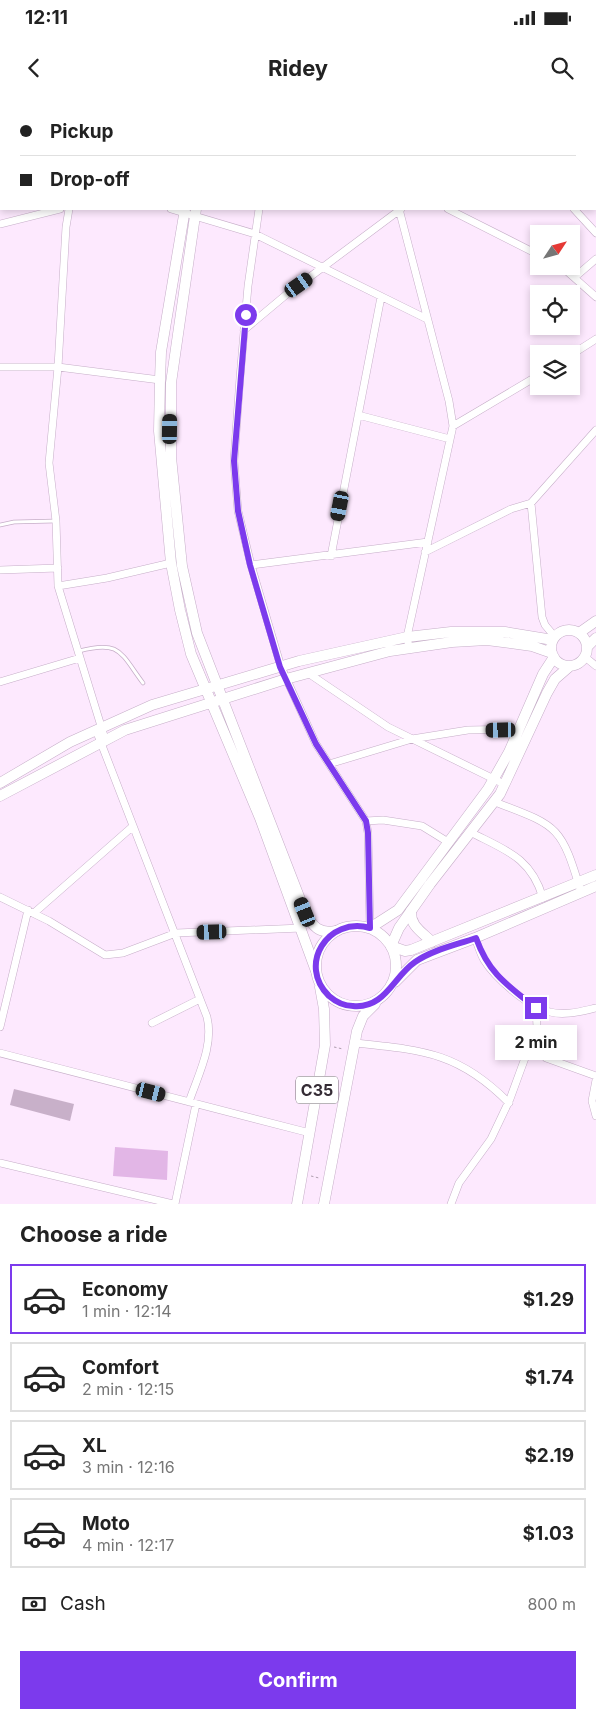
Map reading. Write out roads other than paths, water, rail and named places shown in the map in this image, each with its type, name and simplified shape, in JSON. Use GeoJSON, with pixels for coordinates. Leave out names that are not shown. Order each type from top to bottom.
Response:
{"type":"FeatureCollection","features":[{"type":"Feature","properties":{"kind":"street"},"geometry":{"type":"LineString","coordinates":[[0,224],[56,210]]}},
{"type":"Feature","properties":{"kind":"street"},"geometry":{"type":"LineString","coordinates":[[0,1163],[174,1204],[192,1103],[210,1036],[207,1017],[176,933],[132,827],[98,729],[79,655],[58,586],[56,521],[49,463],[69,210]]}},
{"type":"Feature","properties":{"kind":"street"},"geometry":{"type":"LineString","coordinates":[[259,210],[244,330],[234,461],[238,511],[250,565],[280,667],[300,713],[329,764],[366,821],[368,833],[370,928]]}},
{"type":"Feature","properties":{"kind":"street"},"geometry":{"type":"LineString","coordinates":[[244,330],[280,299],[324,268],[399,210]]}},
{"type":"Feature","properties":{"kind":"street"},"geometry":{"type":"LineString","coordinates":[[400,210],[453,426],[425,552],[408,642]]}},
{"type":"Feature","properties":{"kind":"street"},"geometry":{"type":"LineString","coordinates":[[450,210],[530,250]]}},
{"type":"Feature","properties":{"kind":"street"},"geometry":{"type":"LineString","coordinates":[[575,210],[596,234]]}},
{"type":"Feature","properties":{"kind":"street"},"geometry":{"type":"LineString","coordinates":[[190,211],[255,234],[427,319]]}},
{"type":"Feature","properties":{"kind":"street"},"geometry":{"type":"LineString","coordinates":[[190,211],[161,352],[159,432],[182,566],[197,633],[216,701],[264,817],[313,926],[326,932],[353,926],[370,928],[384,937],[391,946],[396,968],[386,993]]}},
{"type":"Feature","properties":{"kind":"street"},"geometry":{"type":"LineString","coordinates":[[190,211],[171,383],[168,486],[171,563],[191,654],[211,687]]}},
{"type":"Feature","properties":{"kind":"street"},"geometry":{"type":"LineString","coordinates":[[575,277],[596,259]]}},
{"type":"Feature","properties":{"kind":"street"},"geometry":{"type":"LineString","coordinates":[[572,275],[596,297]]}},
{"type":"Feature","properties":{"kind":"street"},"geometry":{"type":"LineString","coordinates":[[331,556],[382,297]]}},
{"type":"Feature","properties":{"kind":"street"},"geometry":{"type":"LineString","coordinates":[[580,349],[596,339]]}},
{"type":"Feature","properties":{"kind":"street"},"geometry":{"type":"LineString","coordinates":[[0,367],[58,367],[160,380]]}},
{"type":"Feature","properties":{"kind":"street"},"geometry":{"type":"LineString","coordinates":[[453,426],[530,380]]}},
{"type":"Feature","properties":{"kind":"street"},"geometry":{"type":"LineString","coordinates":[[358,415],[450,439]]}},
{"type":"Feature","properties":{"kind":"street"},"geometry":{"type":"LineString","coordinates":[[425,552],[511,509],[531,503],[596,430]]}},
{"type":"Feature","properties":{"kind":"street"},"geometry":{"type":"LineString","coordinates":[[370,928],[398,910],[494,779],[509,752],[553,655],[554,639],[542,618],[531,503]]}},
{"type":"Feature","properties":{"kind":"street"},"geometry":{"type":"LineString","coordinates":[[250,565],[428,542]]}},
{"type":"Feature","properties":{"kind":"street"},"geometry":{"type":"LineString","coordinates":[[58,586],[107,578],[171,563]]}},
{"type":"Feature","properties":{"kind":"street"},"geometry":{"type":"LineString","coordinates":[[0,570],[58,568]]}},
{"type":"Feature","properties":{"kind":"street"},"geometry":{"type":"LineString","coordinates":[[0,783],[49,753],[152,705],[280,667],[477,630],[554,639],[563,631],[579,633],[596,622]]}},
{"type":"Feature","properties":{"kind":"street"},"geometry":{"type":"LineString","coordinates":[[579,633],[586,652],[596,666]]}},
{"type":"Feature","properties":{"kind":"street"},"geometry":{"type":"LineString","coordinates":[[391,946],[399,928],[470,832],[495,802],[555,679],[570,666],[578,663],[596,638]]}},
{"type":"Feature","properties":{"kind":"street"},"geometry":{"type":"LineString","coordinates":[[0,796],[103,740],[126,730],[408,642],[486,640],[532,646],[553,655],[558,662],[570,666]]}},
{"type":"Feature","properties":{"kind":"street"},"geometry":{"type":"LineString","coordinates":[[0,682],[79,655]]}},
{"type":"Feature","properties":{"kind":"street"},"geometry":{"type":"LineString","coordinates":[[308,673],[388,727],[504,784]]}},
{"type":"Feature","properties":{"kind":"street"},"geometry":{"type":"LineString","coordinates":[[329,764],[412,739],[468,730],[518,729]]}},
{"type":"Feature","properties":{"kind":"street"},"geometry":{"type":"LineString","coordinates":[[495,802],[541,820],[556,831],[567,848],[579,887]]}},
{"type":"Feature","properties":{"kind":"street"},"geometry":{"type":"LineString","coordinates":[[264,817],[317,973]]}},
{"type":"Feature","properties":{"kind":"street"},"geometry":{"type":"LineString","coordinates":[[366,821],[383,820],[422,826],[448,842]]}},
{"type":"Feature","properties":{"kind":"street"},"geometry":{"type":"LineString","coordinates":[[0,1027],[31,912],[132,827]]}},
{"type":"Feature","properties":{"kind":"street"},"geometry":{"type":"LineString","coordinates":[[470,832],[524,862],[535,877],[542,898]]}},
{"type":"Feature","properties":{"kind":"street","name":"C35"},"geometry":{"type":"LineString","coordinates":[[324,1204],[354,1047],[363,1016],[386,993],[402,973],[417,960],[476,938],[579,887],[596,875]]}},
{"type":"Feature","properties":{"kind":"street","name":"C35"},"geometry":{"type":"LineString","coordinates":[[391,946],[405,951],[542,898],[579,887],[596,886]]}},
{"type":"Feature","properties":{"kind":"street"},"geometry":{"type":"LineString","coordinates":[[0,897],[31,912],[105,955],[123,953],[176,933],[302,928]]}},
{"type":"Feature","properties":{"kind":"street"},"geometry":{"type":"LineString","coordinates":[[412,911],[411,918],[417,929],[432,942]]}},
{"type":"Feature","properties":{"kind":"street","name":"C35"},"geometry":{"type":"LineString","coordinates":[[297,1204],[325,1046],[324,1009],[316,961],[321,946],[336,931]]}},
{"type":"Feature","properties":{"kind":"street"},"geometry":{"type":"LineString","coordinates":[[476,938],[483,958],[496,975],[536,1008],[551,1013],[579,1012],[596,1008]]}},
{"type":"Feature","properties":{"kind":"street","name":"C35"},"geometry":{"type":"LineString","coordinates":[[317,973],[327,993],[346,1005],[368,1005],[386,993]]}},
{"type":"Feature","properties":{"kind":"street"},"geometry":{"type":"LineString","coordinates":[[152,1023],[200,999]]}},
{"type":"Feature","properties":{"kind":"street"},"geometry":{"type":"LineString","coordinates":[[536,1008],[538,1046],[546,1058],[596,1076]]}},
{"type":"Feature","properties":{"kind":"street"},"geometry":{"type":"LineString","coordinates":[[451,1204],[459,1183],[491,1139],[509,1103],[525,1058],[538,1046]]}},
{"type":"Feature","properties":{"kind":"street"},"geometry":{"type":"LineString","coordinates":[[354,1047],[426,1053],[455,1061],[492,1085],[509,1103]]}},
{"type":"Feature","properties":{"kind":"street"},"geometry":{"type":"LineString","coordinates":[[0,1054],[310,1133]]}},
{"type":"Feature","properties":{"kind":"street"},"geometry":{"type":"LineString","coordinates":[[596,1080],[592,1101],[596,1116]]}},
{"type":"Feature","properties":{"kind":"lane"},"geometry":{"type":"LineString","coordinates":[[0,525],[14,522],[56,521]]}},
{"type":"Feature","properties":{"kind":"lane"},"geometry":{"type":"LineString","coordinates":[[79,655],[102,646],[115,649],[143,683]]}}]}
